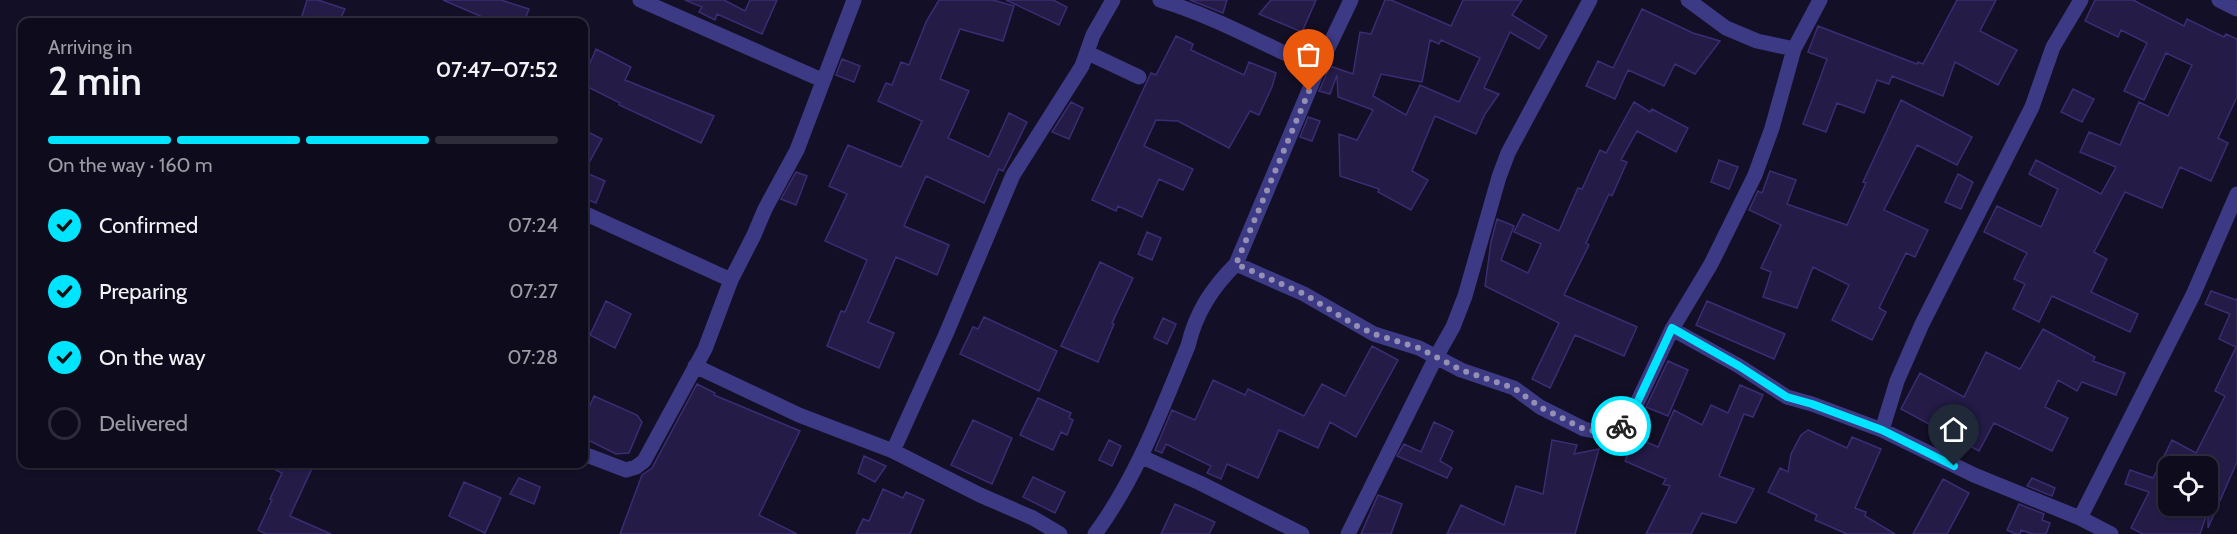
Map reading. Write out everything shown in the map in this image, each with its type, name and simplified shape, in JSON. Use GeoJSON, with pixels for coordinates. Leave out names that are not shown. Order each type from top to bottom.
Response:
{"type":"FeatureCollection","features":[{"type":"Feature","properties":{"kind":"street"},"geometry":{"type":"LineString","coordinates":[[640,0],[822,80]]}},
{"type":"Feature","properties":{"kind":"street"},"geometry":{"type":"LineString","coordinates":[[588,456],[626,470],[644,461],[705,349],[731,280],[765,209],[797,150],[854,0]]}},
{"type":"Feature","properties":{"kind":"street"},"geometry":{"type":"LineString","coordinates":[[893,452],[1013,175],[1082,66],[1093,35],[1113,0]]}},
{"type":"Feature","properties":{"kind":"street"},"geometry":{"type":"LineString","coordinates":[[1160,0],[1195,11],[1242,31],[1318,69]]}},
{"type":"Feature","properties":{"kind":"street"},"geometry":{"type":"LineString","coordinates":[[1095,534],[1120,497],[1142,457],[1188,346],[1192,328],[1200,310],[1213,289],[1236,264],[1318,69],[1351,0]]}},
{"type":"Feature","properties":{"kind":"street"},"geometry":{"type":"LineString","coordinates":[[1348,534],[1453,327],[1465,296],[1508,153],[1590,0]]}},
{"type":"Feature","properties":{"kind":"street"},"geometry":{"type":"LineString","coordinates":[[1688,0],[1726,28],[1756,41],[1794,49]]}},
{"type":"Feature","properties":{"kind":"street"},"geometry":{"type":"LineString","coordinates":[[1236,264],[1304,294],[1374,334],[1419,348],[1461,370],[1514,388],[1540,407],[1584,429],[1599,432],[1616,430],[1629,420],[1672,328],[1712,264],[1755,174],[1772,128],[1794,49],[1820,0]]}},
{"type":"Feature","properties":{"kind":"street"},"geometry":{"type":"LineString","coordinates":[[1882,430],[1897,381],[1922,324],[2032,107],[2054,47],[2081,0]]}},
{"type":"Feature","properties":{"kind":"street"},"geometry":{"type":"LineString","coordinates":[[2219,0],[2237,9]]}},
{"type":"Feature","properties":{"kind":"street"},"geometry":{"type":"LineString","coordinates":[[1088,53],[1140,76]]}},
{"type":"Feature","properties":{"kind":"street"},"geometry":{"type":"LineString","coordinates":[[2080,518],[2193,295],[2237,194]]}},
{"type":"Feature","properties":{"kind":"street"},"geometry":{"type":"LineString","coordinates":[[588,215],[731,280]]}},
{"type":"Feature","properties":{"kind":"street"},"geometry":{"type":"LineString","coordinates":[[1672,328],[1739,366],[1787,397],[1882,430],[1974,475],[2080,518],[2110,534]]}},
{"type":"Feature","properties":{"kind":"street"},"geometry":{"type":"LineString","coordinates":[[695,366],[799,415],[893,452],[1033,518],[1060,534]]}},
{"type":"Feature","properties":{"kind":"street"},"geometry":{"type":"LineString","coordinates":[[1142,457],[1302,534]]}},
{"type":"Feature","properties":{"kind":"building"},"geometry":{"type":"Polygon","coordinates":[[[307,0],[318,0],[345,9],[341,18],[301,18],[307,0]]]}},
{"type":"Feature","properties":{"kind":"building"},"geometry":{"type":"Polygon","coordinates":[[[443,0],[501,0],[529,9],[526,18],[485,18],[443,0]]]}},
{"type":"Feature","properties":{"kind":"building"},"geometry":{"type":"Polygon","coordinates":[[[685,0],[724,0],[745,11],[750,0],[777,0],[762,34],[717,14],[715,20],[699,12],[702,7],[685,0]]]}},
{"type":"Feature","properties":{"kind":"building"},"geometry":{"type":"Polygon","coordinates":[[[939,0],[993,0],[1014,6],[1003,41],[960,29],[940,79],[969,91],[948,138],[989,157],[1009,113],[1027,122],[1003,171],[999,169],[984,203],[926,176],[904,226],[949,245],[937,275],[896,257],[868,322],[894,333],[879,368],[827,346],[841,311],[845,312],[867,260],[825,241],[847,194],[829,186],[848,145],[901,167],[922,121],[878,101],[886,83],[892,85],[901,62],[909,65],[926,22],[939,0]]]}},
{"type":"Feature","properties":{"kind":"building"},"geometry":{"type":"Polygon","coordinates":[[[1006,0],[1053,0],[1067,7],[1059,25],[1006,0]]]}},
{"type":"Feature","properties":{"kind":"building"},"geometry":{"type":"Polygon","coordinates":[[[1190,0],[1227,0],[1223,13],[1190,0]]]}},
{"type":"Feature","properties":{"kind":"building"},"geometry":{"type":"Polygon","coordinates":[[[1271,0],[1316,0],[1302,32],[1259,14],[1271,0]]]}},
{"type":"Feature","properties":{"kind":"building"},"geometry":{"type":"Polygon","coordinates":[[[1385,0],[1391,0],[1451,26],[1463,0],[1522,0],[1512,15],[1547,36],[1539,49],[1510,32],[1484,88],[1499,94],[1485,114],[1476,134],[1435,116],[1412,171],[1428,180],[1411,210],[1378,192],[1379,189],[1340,176],[1339,134],[1357,140],[1373,110],[1338,97],[1337,75],[1330,94],[1319,91],[1330,66],[1353,74],[1360,32],[1371,34],[1385,0]],[[1430,40],[1422,82],[1381,74],[1373,96],[1406,115],[1420,85],[1459,102],[1480,58],[1441,40],[1439,44],[1430,40]]]}},
{"type":"Feature","properties":{"kind":"building"},"geometry":{"type":"Polygon","coordinates":[[[1957,0],[1996,0],[1980,31],[2017,50],[1998,85],[1955,62],[1943,96],[1892,76],[1889,84],[1877,80],[1864,113],[1837,103],[1826,132],[1803,124],[1827,59],[1808,52],[1818,26],[1917,64],[1918,62],[1923,64],[1957,0]]]}},
{"type":"Feature","properties":{"kind":"building"},"geometry":{"type":"Polygon","coordinates":[[[2095,0],[2133,0],[2184,26],[2187,19],[2224,37],[2226,34],[2237,39],[2237,97],[2218,138],[2228,143],[2211,181],[2180,167],[2162,208],[2125,192],[2094,252],[2107,259],[2091,292],[2138,314],[2130,332],[2052,296],[2039,322],[2013,309],[2025,284],[2014,279],[2027,253],[1984,232],[1997,206],[2041,227],[2058,189],[2029,174],[2036,160],[2101,194],[2116,167],[2080,152],[2089,132],[2120,145],[2139,102],[2168,116],[2192,65],[2166,53],[2144,100],[2124,91],[2147,43],[2121,30],[2118,37],[2085,21],[2095,0]]]}},
{"type":"Feature","properties":{"kind":"building"},"geometry":{"type":"Polygon","coordinates":[[[1642,9],[1693,33],[1720,41],[1695,74],[1675,64],[1664,86],[1628,70],[1615,99],[1586,86],[1598,61],[1613,68],[1642,9]]]}},
{"type":"Feature","properties":{"kind":"building"},"geometry":{"type":"Polygon","coordinates":[[[1176,36],[1193,44],[1191,50],[1244,75],[1249,62],[1276,73],[1272,87],[1259,115],[1250,111],[1229,148],[1178,121],[1156,120],[1144,146],[1193,169],[1183,190],[1159,179],[1142,217],[1118,206],[1116,211],[1092,200],[1151,73],[1156,75],[1176,36]]]}},
{"type":"Feature","properties":{"kind":"building"},"geometry":{"type":"Polygon","coordinates":[[[596,49],[631,67],[625,80],[714,116],[701,143],[619,105],[620,103],[588,87],[588,68],[596,49]]]}},
{"type":"Feature","properties":{"kind":"building"},"geometry":{"type":"Polygon","coordinates":[[[842,59],[860,66],[854,82],[836,75],[842,59]]]}},
{"type":"Feature","properties":{"kind":"building"},"geometry":{"type":"Polygon","coordinates":[[[2073,89],[2094,99],[2082,122],[2061,112],[2073,89]]]}},
{"type":"Feature","properties":{"kind":"building"},"geometry":{"type":"Polygon","coordinates":[[[1901,100],[1972,137],[1957,165],[1917,145],[1884,210],[1928,230],[1915,257],[1906,253],[1879,308],[1886,312],[1872,340],[1832,320],[1849,285],[1813,267],[1797,308],[1763,297],[1771,272],[1761,268],[1781,225],[1749,210],[1758,191],[1762,193],[1770,171],[1796,180],[1787,204],[1847,225],[1866,183],[1863,182],[1901,100]]]}},
{"type":"Feature","properties":{"kind":"building"},"geometry":{"type":"Polygon","coordinates":[[[1071,102],[1083,108],[1069,139],[1052,132],[1071,102]]]}},
{"type":"Feature","properties":{"kind":"building"},"geometry":{"type":"Polygon","coordinates":[[[1634,102],[1650,112],[1652,109],[1688,128],[1676,152],[1637,131],[1621,160],[1627,162],[1612,196],[1609,194],[1586,243],[1589,245],[1564,295],[1637,327],[1624,356],[1575,335],[1550,388],[1532,379],[1559,323],[1485,286],[1491,242],[1497,219],[1514,226],[1501,260],[1528,273],[1541,244],[1514,232],[1523,214],[1559,231],[1578,188],[1582,189],[1600,150],[1606,153],[1634,102]]]}},
{"type":"Feature","properties":{"kind":"building"},"geometry":{"type":"Polygon","coordinates":[[[1308,117],[1320,121],[1312,141],[1300,137],[1308,117]]]}},
{"type":"Feature","properties":{"kind":"building"},"geometry":{"type":"Polygon","coordinates":[[[588,132],[602,139],[588,165],[588,132]]]}},
{"type":"Feature","properties":{"kind":"building"},"geometry":{"type":"Polygon","coordinates":[[[1719,160],[1738,167],[1729,189],[1711,182],[1719,160]]]}},
{"type":"Feature","properties":{"kind":"building"},"geometry":{"type":"Polygon","coordinates":[[[796,172],[807,176],[796,205],[781,199],[796,172]]]}},
{"type":"Feature","properties":{"kind":"building"},"geometry":{"type":"Polygon","coordinates":[[[588,174],[605,181],[596,203],[588,200],[588,174]]]}},
{"type":"Feature","properties":{"kind":"building"},"geometry":{"type":"Polygon","coordinates":[[[1958,174],[1973,182],[1961,209],[1945,202],[1958,174]]]}},
{"type":"Feature","properties":{"kind":"building"},"geometry":{"type":"Polygon","coordinates":[[[1147,232],[1161,238],[1152,260],[1138,254],[1147,232]]]}},
{"type":"Feature","properties":{"kind":"building"},"geometry":{"type":"Polygon","coordinates":[[[1100,262],[1133,278],[1112,323],[1114,324],[1098,362],[1061,346],[1100,262]]]}},
{"type":"Feature","properties":{"kind":"building"},"geometry":{"type":"Polygon","coordinates":[[[2211,291],[2236,300],[2237,298],[2237,462],[2218,505],[2218,456],[2164,456],[2172,440],[2196,453],[2225,396],[2215,391],[2236,347],[2219,339],[2230,314],[2205,304],[2211,291]]]}},
{"type":"Feature","properties":{"kind":"building"},"geometry":{"type":"Polygon","coordinates":[[[606,301],[631,314],[615,348],[590,335],[606,301]]]}},
{"type":"Feature","properties":{"kind":"building"},"geometry":{"type":"Polygon","coordinates":[[[1707,301],[1785,334],[1774,359],[1696,325],[1707,301]]]}},
{"type":"Feature","properties":{"kind":"building"},"geometry":{"type":"Polygon","coordinates":[[[984,317],[1057,351],[1039,391],[960,354],[973,327],[978,329],[984,317]]]}},
{"type":"Feature","properties":{"kind":"building"},"geometry":{"type":"Polygon","coordinates":[[[1163,318],[1176,324],[1167,344],[1154,338],[1163,318]]]}},
{"type":"Feature","properties":{"kind":"building"},"geometry":{"type":"Polygon","coordinates":[[[2043,329],[2095,357],[2093,361],[2125,373],[2116,395],[2082,382],[2077,391],[2058,380],[2045,407],[2068,418],[2052,451],[1994,423],[1979,451],[1901,409],[1920,373],[1964,397],[1986,352],[2020,369],[2043,329]]]}},
{"type":"Feature","properties":{"kind":"building"},"geometry":{"type":"Polygon","coordinates":[[[1372,346],[1398,360],[1356,437],[1330,422],[1318,448],[1279,430],[1258,478],[1227,464],[1221,479],[1207,473],[1211,466],[1166,444],[1162,453],[1155,450],[1172,410],[1195,420],[1213,380],[1245,395],[1248,389],[1304,416],[1322,384],[1345,396],[1372,346]]]}},
{"type":"Feature","properties":{"kind":"building"},"geometry":{"type":"Polygon","coordinates":[[[1668,361],[1688,370],[1668,416],[1646,407],[1668,361]]]}},
{"type":"Feature","properties":{"kind":"building"},"geometry":{"type":"Polygon","coordinates":[[[697,384],[715,393],[714,395],[800,431],[759,515],[797,534],[620,534],[642,475],[652,468],[697,384]]]}},
{"type":"Feature","properties":{"kind":"building"},"geometry":{"type":"Polygon","coordinates":[[[1740,385],[1763,395],[1753,417],[1744,414],[1719,476],[1754,489],[1736,523],[1702,513],[1691,534],[1646,534],[1670,486],[1663,484],[1666,479],[1625,461],[1635,437],[1658,447],[1674,410],[1702,425],[1711,405],[1728,413],[1740,385]]]}},
{"type":"Feature","properties":{"kind":"building"},"geometry":{"type":"Polygon","coordinates":[[[594,396],[637,415],[642,422],[629,453],[616,454],[588,440],[588,410],[594,396]]]}},
{"type":"Feature","properties":{"kind":"building"},"geometry":{"type":"Polygon","coordinates":[[[1038,398],[1071,413],[1069,418],[1073,420],[1067,435],[1061,432],[1053,450],[1020,435],[1038,398]]]}},
{"type":"Feature","properties":{"kind":"building"},"geometry":{"type":"Polygon","coordinates":[[[973,420],[1012,438],[992,484],[951,465],[973,420]]]}},
{"type":"Feature","properties":{"kind":"building"},"geometry":{"type":"Polygon","coordinates":[[[1434,422],[1453,431],[1440,461],[1452,468],[1447,478],[1397,456],[1404,444],[1421,452],[1434,422]]]}},
{"type":"Feature","properties":{"kind":"building"},"geometry":{"type":"Polygon","coordinates":[[[1808,430],[1847,448],[1852,437],[1881,449],[1855,508],[1866,512],[1865,516],[1895,534],[1847,534],[1815,520],[1817,515],[1768,492],[1780,468],[1788,472],[1791,454],[1801,435],[1808,430]]]}},
{"type":"Feature","properties":{"kind":"building"},"geometry":{"type":"Polygon","coordinates":[[[1109,440],[1121,446],[1112,466],[1099,460],[1109,440]]]}},
{"type":"Feature","properties":{"kind":"building"},"geometry":{"type":"Polygon","coordinates":[[[1552,440],[1577,445],[1574,454],[1599,449],[1575,534],[1447,534],[1461,505],[1504,525],[1516,486],[1543,494],[1552,440]]]}},
{"type":"Feature","properties":{"kind":"building"},"geometry":{"type":"Polygon","coordinates":[[[864,456],[886,466],[875,482],[858,473],[864,456]]]}},
{"type":"Feature","properties":{"kind":"building"},"geometry":{"type":"Polygon","coordinates":[[[272,468],[312,468],[290,516],[331,534],[266,534],[258,530],[282,473],[272,468]]]}},
{"type":"Feature","properties":{"kind":"building"},"geometry":{"type":"Polygon","coordinates":[[[2158,468],[2158,516],[2206,516],[2200,534],[2143,534],[2131,528],[2149,492],[2125,484],[2130,470],[2153,478],[2158,468]]]}},
{"type":"Feature","properties":{"kind":"building"},"geometry":{"type":"Polygon","coordinates":[[[1033,477],[1065,492],[1055,513],[1023,497],[1033,477]]]}},
{"type":"Feature","properties":{"kind":"building"},"geometry":{"type":"Polygon","coordinates":[[[519,478],[540,487],[534,504],[510,494],[519,478]]]}},
{"type":"Feature","properties":{"kind":"building"},"geometry":{"type":"Polygon","coordinates":[[[2032,478],[2055,488],[2052,496],[2027,486],[2032,478]]]}},
{"type":"Feature","properties":{"kind":"building"},"geometry":{"type":"Polygon","coordinates":[[[1943,479],[1969,493],[1947,534],[1913,534],[1943,479]]]}},
{"type":"Feature","properties":{"kind":"building"},"geometry":{"type":"Polygon","coordinates":[[[464,482],[501,498],[485,533],[449,516],[464,482]]]}},
{"type":"Feature","properties":{"kind":"building"},"geometry":{"type":"Polygon","coordinates":[[[883,489],[903,498],[906,492],[924,500],[910,534],[856,534],[863,519],[869,521],[883,489]]]}},
{"type":"Feature","properties":{"kind":"building"},"geometry":{"type":"Polygon","coordinates":[[[1378,495],[1402,504],[1391,534],[1361,534],[1378,495]]]}},
{"type":"Feature","properties":{"kind":"building"},"geometry":{"type":"Polygon","coordinates":[[[1175,504],[1215,522],[1209,534],[1161,534],[1175,504]]]}},
{"type":"Feature","properties":{"kind":"building"},"geometry":{"type":"Polygon","coordinates":[[[2019,504],[2044,514],[2042,520],[2050,523],[2046,534],[2033,534],[2021,530],[2020,534],[2016,534],[2007,530],[2019,504]]]}},
{"type":"Feature","properties":{"kind":"building"},"geometry":{"type":"Polygon","coordinates":[[[2208,516],[2213,516],[2208,528],[2208,516]]]}},
{"type":"Feature","properties":{"kind":"way so far"},"geometry":{"type":"LineString","coordinates":[[1309,91],[1236,264],[1304,294],[1374,334],[1419,348],[1461,370],[1514,388],[1540,407],[1584,429],[1599,432],[1616,430],[1621,426]]}},
{"type":"Feature","properties":{"kind":"route"},"geometry":{"type":"LineString","coordinates":[[1621,426],[1629,420],[1672,328],[1739,366],[1787,397],[1882,430],[1954,466]]}}]}
